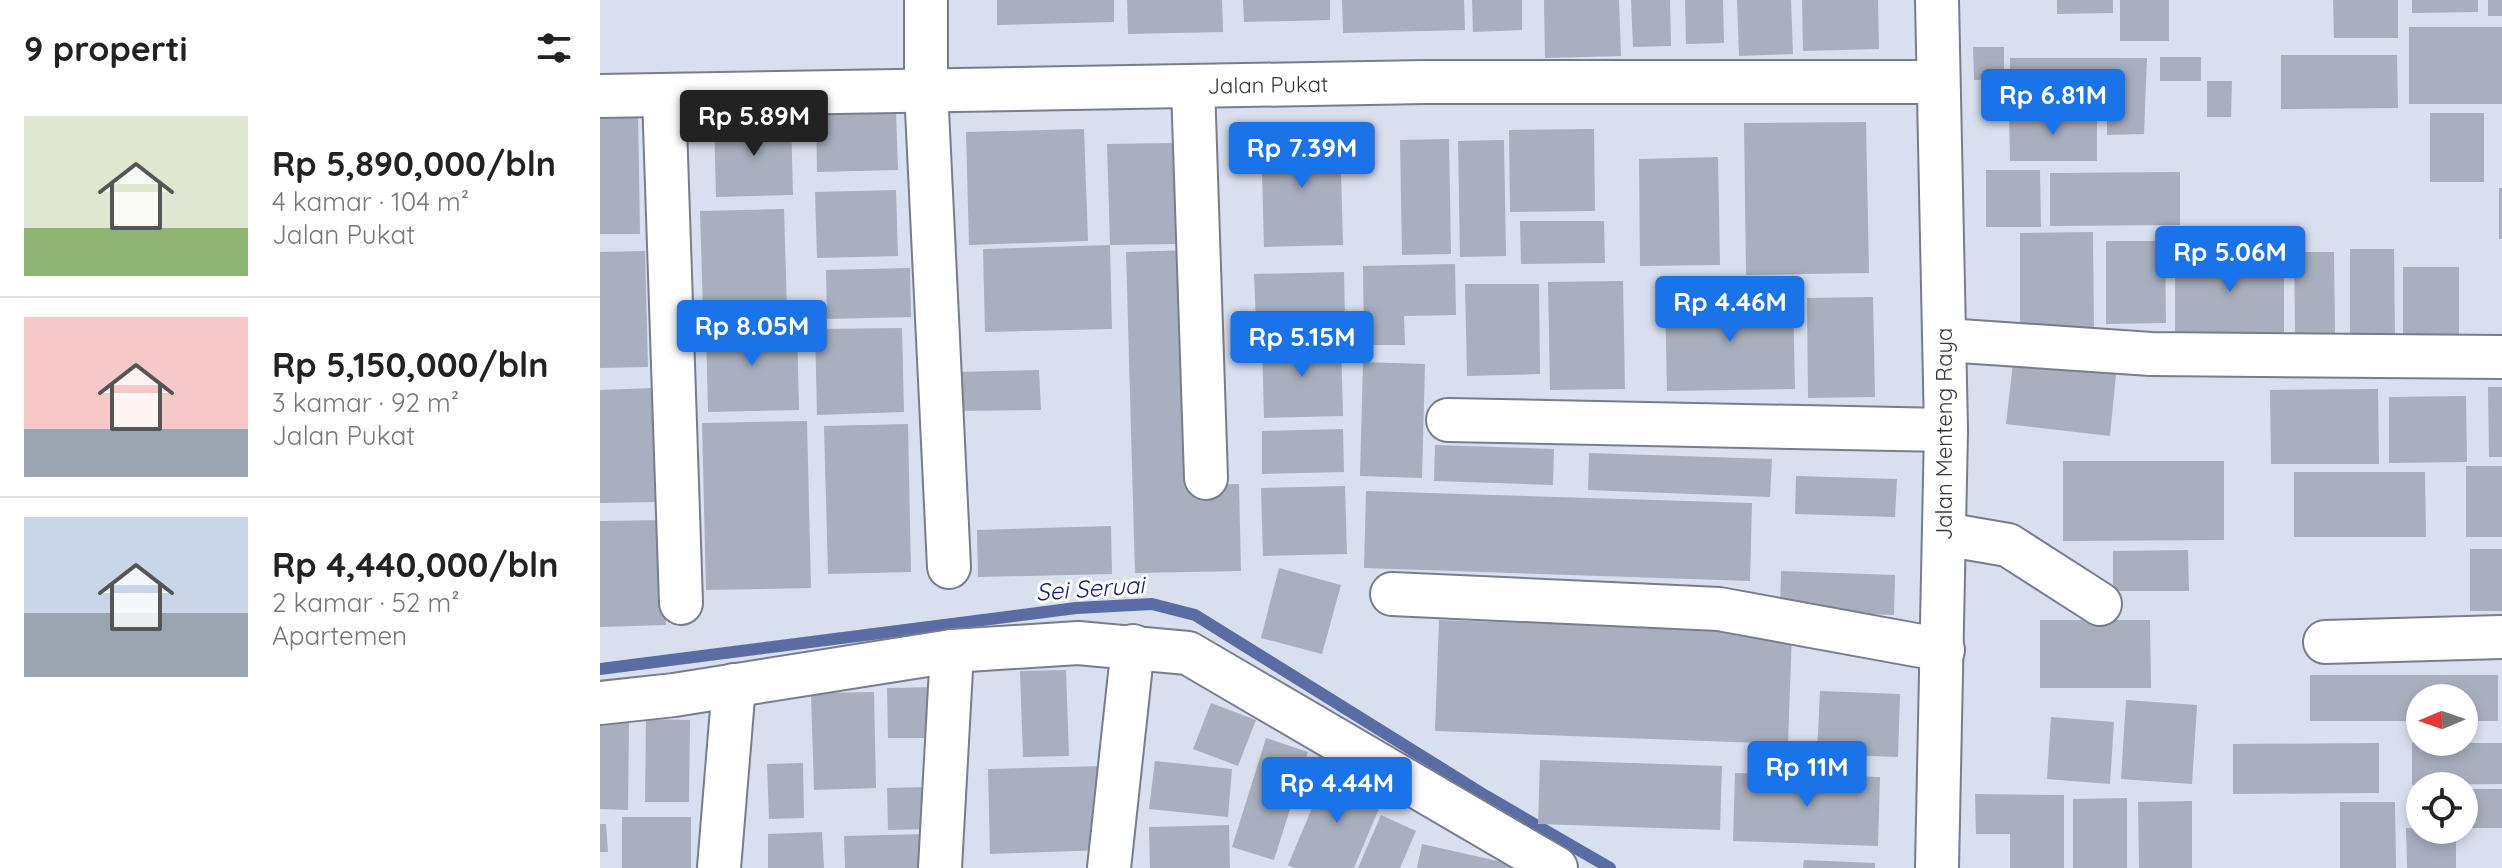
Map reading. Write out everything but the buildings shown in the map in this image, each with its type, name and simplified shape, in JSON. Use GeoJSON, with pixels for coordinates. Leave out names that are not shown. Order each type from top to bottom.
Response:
{"type":"FeatureCollection","features":[{"type":"Feature","properties":{"kind":"street"},"geometry":{"type":"LineString","coordinates":[[926,0],[926,89],[949,567]]}},
{"type":"Feature","properties":{"kind":"street","name":"Jalan Menteng Raya"},"geometry":{"type":"LineString","coordinates":[[1937,0],[1946,430],[1937,868]]}},
{"type":"Feature","properties":{"kind":"street","name":"Jalan Pukat"},"geometry":{"type":"LineString","coordinates":[[600,96],[1193,86],[1938,82]]}},
{"type":"Feature","properties":{"kind":"street"},"geometry":{"type":"LineString","coordinates":[[1193,86],[1206,478]]}},
{"type":"Feature","properties":{"kind":"street"},"geometry":{"type":"LineString","coordinates":[[664,96],[681,603]]}},
{"type":"Feature","properties":{"kind":"street"},"geometry":{"type":"LineString","coordinates":[[1945,340],[2151,354],[2502,357]]}},
{"type":"Feature","properties":{"kind":"street"},"geometry":{"type":"LineString","coordinates":[[1448,420],[1946,430]]}},
{"type":"Feature","properties":{"kind":"street"},"geometry":{"type":"LineString","coordinates":[[1944,534],[2008,545],[2100,604]]}},
{"type":"Feature","properties":{"kind":"street"},"geometry":{"type":"LineString","coordinates":[[1392,594],[1719,609],[1943,650]]}},
{"type":"Feature","properties":{"kind":"street"},"geometry":{"type":"LineString","coordinates":[[2325,642],[2502,637]]}},
{"type":"Feature","properties":{"kind":"street"},"geometry":{"type":"LineString","coordinates":[[600,703],[952,651],[1078,643],[1188,653],[1545,865]]}},
{"type":"Feature","properties":{"kind":"street"},"geometry":{"type":"LineString","coordinates":[[1109,868],[1133,646]]}},
{"type":"Feature","properties":{"kind":"street"},"geometry":{"type":"LineString","coordinates":[[940,868],[952,651]]}},
{"type":"Feature","properties":{"kind":"street"},"geometry":{"type":"LineString","coordinates":[[719,868],[734,685]]}},
{"type":"Feature","properties":{"kind":"waterway","name":"Sei Seruai"},"geometry":{"type":"LineString","coordinates":[[600,669],[1076,608],[1152,604],[1195,615],[1486,796],[1610,868]]}}]}
